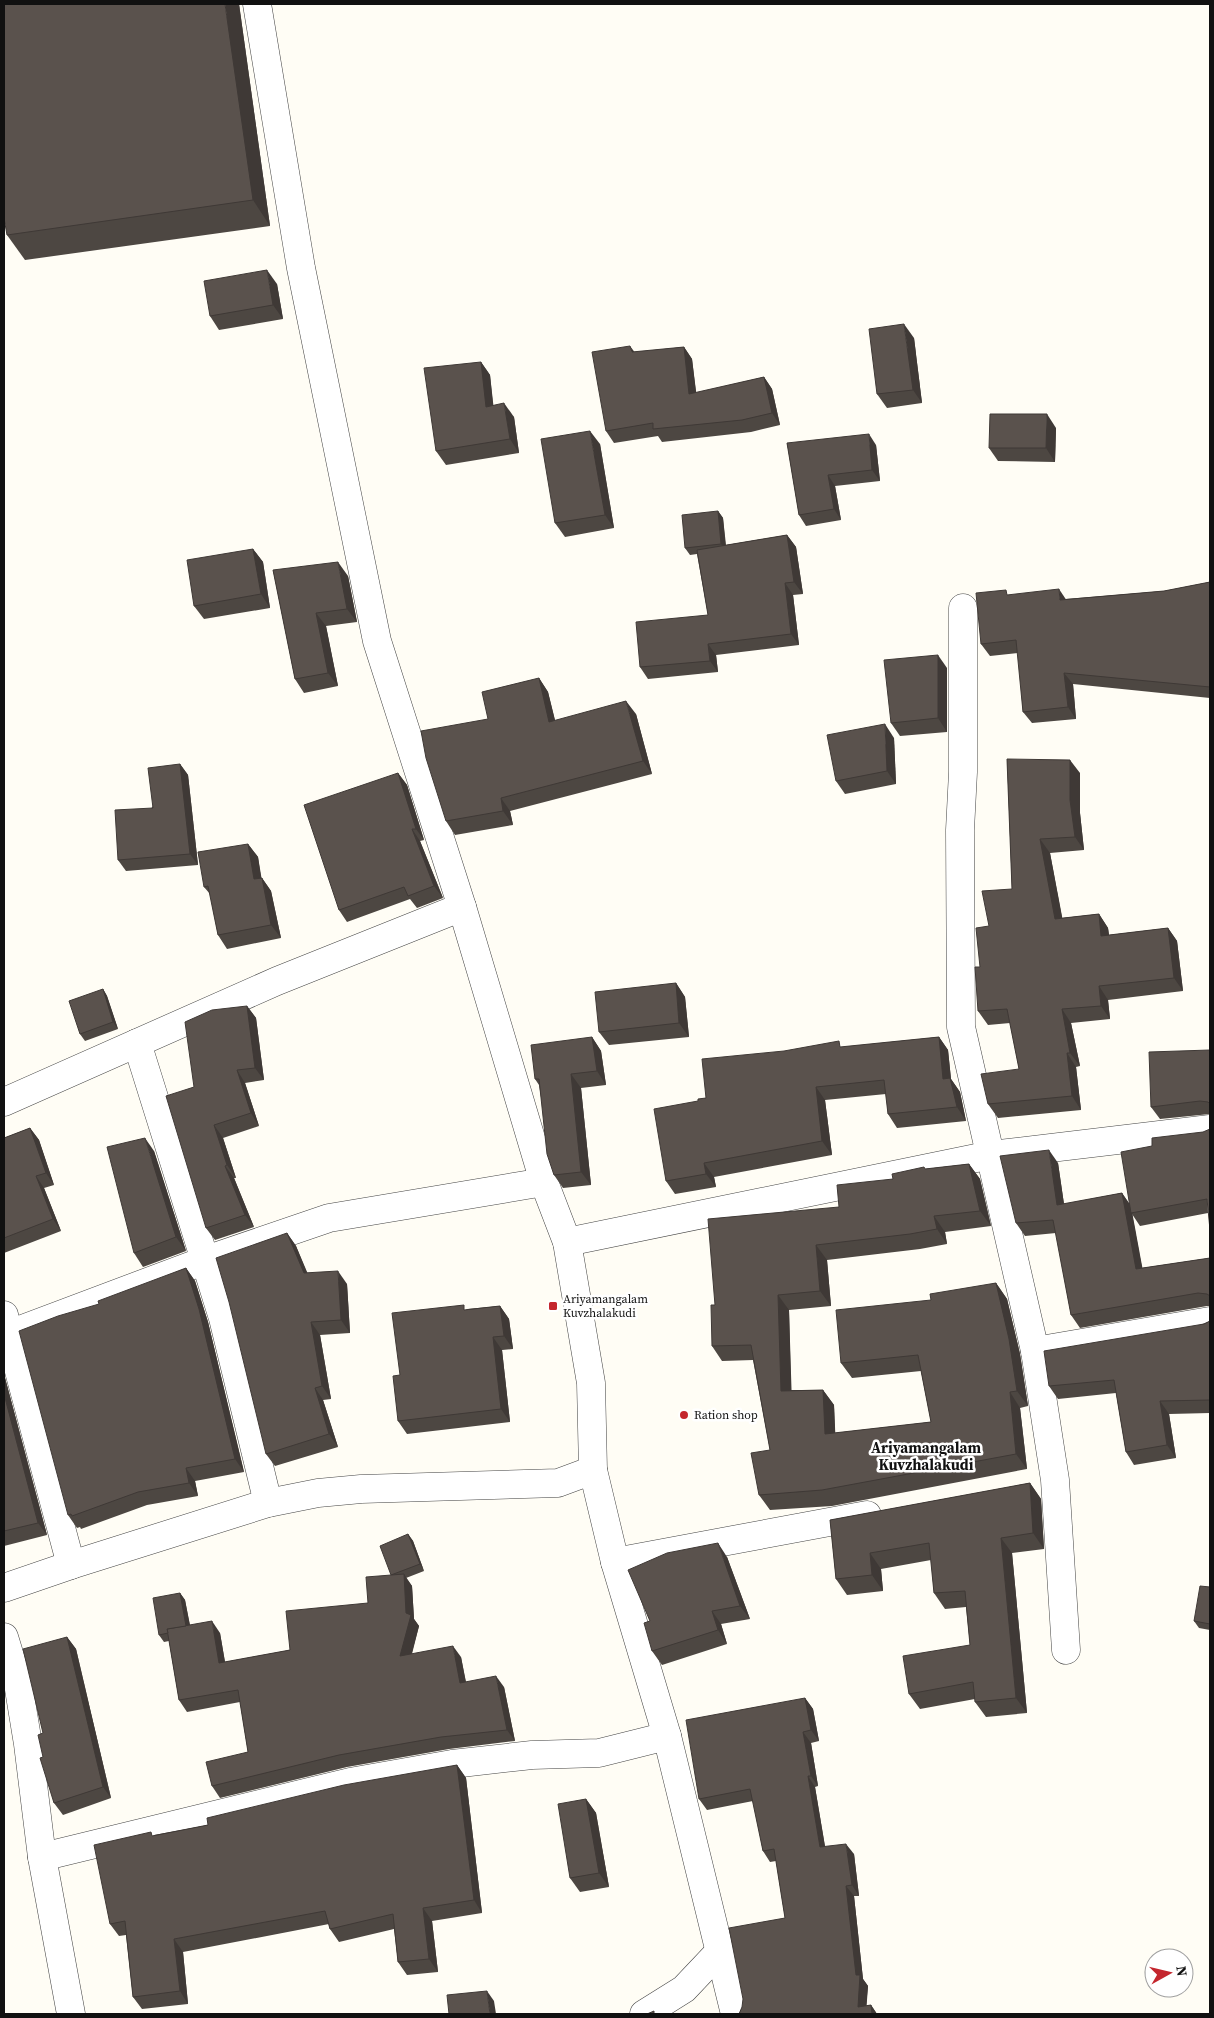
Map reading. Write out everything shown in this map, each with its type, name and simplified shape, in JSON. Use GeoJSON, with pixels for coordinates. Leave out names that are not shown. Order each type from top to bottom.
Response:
{"type":"FeatureCollection","features":[{"type":"Feature","properties":{"kind":"street"},"geometry":{"type":"LineString","coordinates":[[257,4],[301,268],[377,641],[462,907],[544,1182],[567,1242],[591,1383],[593,1470],[654,1739],[719,1952],[735,2014]]}},
{"type":"Feature","properties":{"kind":"street"},"geometry":{"type":"LineString","coordinates":[[963,608],[963,772],[960,830],[961,1027],[1036,1351],[1045,1482],[1066,1650]]}},
{"type":"Feature","properties":{"kind":"street"},"geometry":{"type":"LineString","coordinates":[[4,1102],[277,981],[462,907]]}},
{"type":"Feature","properties":{"kind":"street"},"geometry":{"type":"LineString","coordinates":[[137,1043],[223,1318],[268,1503]]}},
{"type":"Feature","properties":{"kind":"street"},"geometry":{"type":"LineString","coordinates":[[567,1242],[991,1155],[1210,1129]]}},
{"type":"Feature","properties":{"kind":"street"},"geometry":{"type":"LineString","coordinates":[[71,1565],[6,1328],[329,1218],[544,1182]]}},
{"type":"Feature","properties":{"kind":"street"},"geometry":{"type":"LineString","coordinates":[[1036,1351],[1210,1320]]}},
{"type":"Feature","properties":{"kind":"street"},"geometry":{"type":"LineString","coordinates":[[4,1588],[268,1503],[341,1490],[558,1483],[593,1470]]}},
{"type":"Feature","properties":{"kind":"street"},"geometry":{"type":"LineString","coordinates":[[615,1562],[889,1511]]}},
{"type":"Feature","properties":{"kind":"street"},"geometry":{"type":"LineString","coordinates":[[4,1637],[18,1683],[28,1744],[42,1857],[71,2014]]}},
{"type":"Feature","properties":{"kind":"street"},"geometry":{"type":"LineString","coordinates":[[42,1857],[350,1782],[452,1764],[532,1755],[599,1753],[654,1739]]}},
{"type":"Feature","properties":{"kind":"street"},"geometry":{"type":"LineString","coordinates":[[648,2011],[684,1989],[719,1952]]}},
{"type":"Feature","properties":{"kind":"building"},"geometry":{"type":"Polygon","coordinates":[[[4,4],[225,4],[253,200],[7,235],[4,218],[4,4]]]}},
{"type":"Feature","properties":{"kind":"building"},"geometry":{"type":"Polygon","coordinates":[[[267,270],[273,305],[210,316],[204,281],[267,270]]]}},
{"type":"Feature","properties":{"kind":"building"},"geometry":{"type":"Polygon","coordinates":[[[904,324],[913,390],[877,394],[869,329],[904,324]]]}},
{"type":"Feature","properties":{"kind":"building"},"geometry":{"type":"Polygon","coordinates":[[[630,346],[632,352],[684,347],[689,394],[764,377],[772,413],[742,420],[653,429],[653,423],[606,431],[592,352],[630,346]]]}},
{"type":"Feature","properties":{"kind":"building"},"geometry":{"type":"Polygon","coordinates":[[[481,362],[486,407],[504,403],[510,439],[436,451],[424,368],[481,362]]]}},
{"type":"Feature","properties":{"kind":"building"},"geometry":{"type":"Polygon","coordinates":[[[990,414],[1047,414],[1046,448],[989,448],[990,414]]]}},
{"type":"Feature","properties":{"kind":"building"},"geometry":{"type":"Polygon","coordinates":[[[590,431],[605,515],[555,523],[541,439],[590,431]]]}},
{"type":"Feature","properties":{"kind":"building"},"geometry":{"type":"Polygon","coordinates":[[[869,434],[872,470],[828,475],[834,509],[799,515],[787,443],[869,434]]]}},
{"type":"Feature","properties":{"kind":"building"},"geometry":{"type":"Polygon","coordinates":[[[718,511],[721,544],[685,548],[682,515],[718,511]]]}},
{"type":"Feature","properties":{"kind":"building"},"geometry":{"type":"Polygon","coordinates":[[[787,535],[794,582],[785,583],[791,634],[708,644],[710,661],[640,667],[636,622],[708,615],[697,550],[787,535]]]}},
{"type":"Feature","properties":{"kind":"building"},"geometry":{"type":"Polygon","coordinates":[[[253,549],[261,594],[194,606],[187,560],[253,549]]]}},
{"type":"Feature","properties":{"kind":"building"},"geometry":{"type":"Polygon","coordinates":[[[338,562],[347,609],[316,613],[328,673],[295,679],[273,570],[338,562]]]}},
{"type":"Feature","properties":{"kind":"building"},"geometry":{"type":"Polygon","coordinates":[[[1210,582],[1210,687],[1064,673],[1068,707],[1023,712],[1016,640],[981,644],[976,593],[1006,590],[1007,595],[1059,589],[1060,600],[1164,591],[1210,582]]]}},
{"type":"Feature","properties":{"kind":"building"},"geometry":{"type":"Polygon","coordinates":[[[938,655],[938,718],[891,723],[884,660],[938,655]]]}},
{"type":"Feature","properties":{"kind":"building"},"geometry":{"type":"Polygon","coordinates":[[[539,678],[549,722],[626,701],[643,761],[501,798],[503,811],[446,821],[426,758],[421,731],[488,719],[482,692],[539,678]]]}},
{"type":"Feature","properties":{"kind":"building"},"geometry":{"type":"Polygon","coordinates":[[[885,724],[887,771],[836,781],[827,735],[885,724]]]}},
{"type":"Feature","properties":{"kind":"building"},"geometry":{"type":"Polygon","coordinates":[[[1007,759],[1070,760],[1070,800],[1075,837],[1040,839],[1055,919],[1099,914],[1101,936],[1168,928],[1174,978],[1099,986],[1101,1006],[1062,1009],[1070,1053],[1067,1053],[1072,1096],[988,1104],[981,1074],[1019,1069],[1007,1009],[978,1011],[975,967],[980,967],[976,928],[989,926],[982,891],[1012,889],[1007,759]]]}},
{"type":"Feature","properties":{"kind":"building"},"geometry":{"type":"Polygon","coordinates":[[[180,764],[190,854],[118,860],[115,810],[153,808],[148,768],[180,764]]]}},
{"type":"Feature","properties":{"kind":"building"},"geometry":{"type":"Polygon","coordinates":[[[398,773],[416,829],[412,829],[434,886],[408,896],[404,887],[339,910],[304,805],[398,773]]]}},
{"type":"Feature","properties":{"kind":"building"},"geometry":{"type":"Polygon","coordinates":[[[248,844],[254,879],[262,878],[271,925],[218,935],[208,886],[204,887],[198,852],[248,844]]]}},
{"type":"Feature","properties":{"kind":"building"},"geometry":{"type":"Polygon","coordinates":[[[676,983],[679,1023],[599,1032],[595,992],[676,983]]]}},
{"type":"Feature","properties":{"kind":"building"},"geometry":{"type":"Polygon","coordinates":[[[103,989],[113,1022],[80,1034],[69,1001],[103,989]]]}},
{"type":"Feature","properties":{"kind":"building"},"geometry":{"type":"Polygon","coordinates":[[[247,1006],[255,1068],[237,1070],[251,1113],[214,1125],[227,1165],[225,1166],[245,1215],[206,1228],[166,1096],[194,1087],[185,1022],[212,1010],[247,1006]]]}},
{"type":"Feature","properties":{"kind":"building"},"geometry":{"type":"Polygon","coordinates":[[[592,1037],[597,1071],[571,1074],[581,1172],[554,1175],[547,1154],[539,1079],[535,1079],[531,1045],[592,1037]]]}},
{"type":"Feature","properties":{"kind":"building"},"geometry":{"type":"Polygon","coordinates":[[[939,1037],[943,1079],[950,1078],[957,1107],[888,1114],[884,1080],[816,1087],[822,1141],[704,1163],[706,1174],[666,1181],[654,1109],[706,1098],[702,1059],[784,1051],[839,1041],[840,1047],[939,1037]]]}},
{"type":"Feature","properties":{"kind":"building"},"geometry":{"type":"Polygon","coordinates":[[[1210,1050],[1210,1104],[1200,1101],[1151,1107],[1149,1052],[1210,1050]]]}},
{"type":"Feature","properties":{"kind":"building"},"geometry":{"type":"Polygon","coordinates":[[[30,1128],[46,1173],[36,1176],[53,1219],[4,1238],[4,1138],[30,1128]]]}},
{"type":"Feature","properties":{"kind":"building"},"geometry":{"type":"Polygon","coordinates":[[[1210,1129],[1210,1230],[1207,1199],[1131,1213],[1121,1152],[1152,1146],[1152,1138],[1203,1132],[1210,1129]]]}},
{"type":"Feature","properties":{"kind":"building"},"geometry":{"type":"Polygon","coordinates":[[[145,1138],[176,1237],[134,1253],[107,1147],[145,1138]]]}},
{"type":"Feature","properties":{"kind":"building"},"geometry":{"type":"Polygon","coordinates":[[[1049,1150],[1057,1205],[1122,1193],[1136,1269],[1210,1258],[1210,1296],[1198,1293],[1071,1315],[1053,1220],[1016,1223],[1000,1156],[1049,1150]]]}},
{"type":"Feature","properties":{"kind":"building"},"geometry":{"type":"Polygon","coordinates":[[[969,1164],[980,1211],[934,1216],[937,1229],[816,1245],[820,1291],[778,1295],[781,1391],[823,1390],[825,1434],[931,1422],[918,1355],[841,1363],[836,1310],[931,1300],[930,1294],[996,1283],[1009,1339],[1017,1391],[1010,1392],[1016,1454],[822,1490],[759,1495],[751,1453],[770,1450],[751,1345],[712,1346],[711,1305],[715,1305],[708,1219],[839,1207],[837,1185],[893,1179],[892,1174],[924,1167],[925,1169],[969,1164]]]}},
{"type":"Feature","properties":{"kind":"building"},"geometry":{"type":"Polygon","coordinates":[[[287,1233],[304,1273],[338,1271],[341,1320],[311,1322],[322,1386],[315,1388],[329,1434],[266,1454],[229,1302],[216,1258],[287,1233]]]}},
{"type":"Feature","properties":{"kind":"building"},"geometry":{"type":"Polygon","coordinates":[[[186,1268],[199,1309],[235,1459],[186,1468],[189,1483],[138,1492],[72,1516],[71,1514],[68,1515],[19,1331],[58,1316],[99,1304],[98,1301],[186,1268]]]}},
{"type":"Feature","properties":{"kind":"building"},"geometry":{"type":"Polygon","coordinates":[[[464,1305],[464,1310],[500,1306],[504,1336],[493,1337],[501,1409],[398,1421],[393,1376],[400,1375],[392,1313],[464,1305]]]}},
{"type":"Feature","properties":{"kind":"building"},"geometry":{"type":"Polygon","coordinates":[[[1210,1321],[1210,1400],[1160,1401],[1167,1445],[1126,1452],[1114,1380],[1049,1386],[1044,1351],[1204,1324],[1210,1321]]]}},
{"type":"Feature","properties":{"kind":"building"},"geometry":{"type":"Polygon","coordinates":[[[4,1394],[38,1523],[4,1531],[4,1394]]]}},
{"type":"Feature","properties":{"kind":"building"},"geometry":{"type":"Polygon","coordinates":[[[1030,1483],[1033,1533],[1001,1538],[1016,1698],[975,1702],[973,1682],[909,1694],[903,1656],[970,1645],[965,1591],[934,1593],[929,1543],[870,1553],[872,1575],[836,1579],[830,1520],[1030,1483]]]}},
{"type":"Feature","properties":{"kind":"building"},"geometry":{"type":"Polygon","coordinates":[[[408,1534],[420,1564],[391,1575],[380,1546],[408,1534]]]}},
{"type":"Feature","properties":{"kind":"building"},"geometry":{"type":"Polygon","coordinates":[[[718,1543],[740,1606],[712,1611],[718,1630],[652,1651],[644,1623],[650,1621],[628,1570],[667,1553],[718,1543]]]}},
{"type":"Feature","properties":{"kind":"building"},"geometry":{"type":"Polygon","coordinates":[[[404,1574],[406,1613],[411,1615],[400,1656],[453,1646],[460,1683],[496,1676],[507,1730],[441,1737],[339,1755],[212,1786],[206,1762],[248,1752],[238,1690],[179,1700],[167,1629],[212,1621],[219,1663],[290,1650],[286,1611],[368,1603],[366,1577],[404,1574]]]}},
{"type":"Feature","properties":{"kind":"building"},"geometry":{"type":"Polygon","coordinates":[[[1200,1586],[1210,1587],[1210,1624],[1194,1621],[1200,1586]]]}},
{"type":"Feature","properties":{"kind":"building"},"geometry":{"type":"Polygon","coordinates":[[[180,1593],[186,1626],[167,1629],[168,1633],[159,1635],[153,1598],[180,1593]]]}},
{"type":"Feature","properties":{"kind":"building"},"geometry":{"type":"Polygon","coordinates":[[[67,1637],[103,1787],[54,1803],[40,1758],[43,1757],[38,1735],[43,1733],[23,1649],[67,1637]]]}},
{"type":"Feature","properties":{"kind":"building"},"geometry":{"type":"Polygon","coordinates":[[[805,1698],[811,1730],[803,1732],[820,1847],[846,1844],[852,1885],[846,1886],[856,1975],[860,1975],[858,2007],[871,2005],[872,2014],[739,2014],[743,1999],[729,1928],[785,1918],[774,1849],[763,1851],[750,1789],[699,1799],[686,1720],[805,1698]]]}},
{"type":"Feature","properties":{"kind":"building"},"geometry":{"type":"Polygon","coordinates":[[[457,1765],[474,1900],[423,1908],[429,1959],[398,1962],[393,1914],[330,1929],[325,1911],[174,1939],[180,1991],[133,1997],[125,1921],[110,1924],[94,1845],[151,1832],[152,1836],[208,1825],[207,1818],[344,1785],[457,1765]]]}},
{"type":"Feature","properties":{"kind":"building"},"geometry":{"type":"Polygon","coordinates":[[[586,1799],[599,1873],[570,1878],[558,1804],[586,1799]]]}},
{"type":"Feature","properties":{"kind":"building"},"geometry":{"type":"Polygon","coordinates":[[[487,1991],[490,2014],[449,2014],[447,1995],[487,1991]]]}},
{"type":"Feature","properties":{"kind":"place","name":"Ariyamangalam Kuvzhalakudi"},"geometry":{"type":"Point","coordinates":[553,1306]}},
{"type":"Feature","properties":{"kind":"place","name":"Ration shop"},"geometry":{"type":"Point","coordinates":[684,1415]}},
{"type":"Feature","properties":{"kind":"district","name":"Ariyamangalam Kuvzhalakudi"},"geometry":{"type":"Point","coordinates":[926,1456]}}]}
